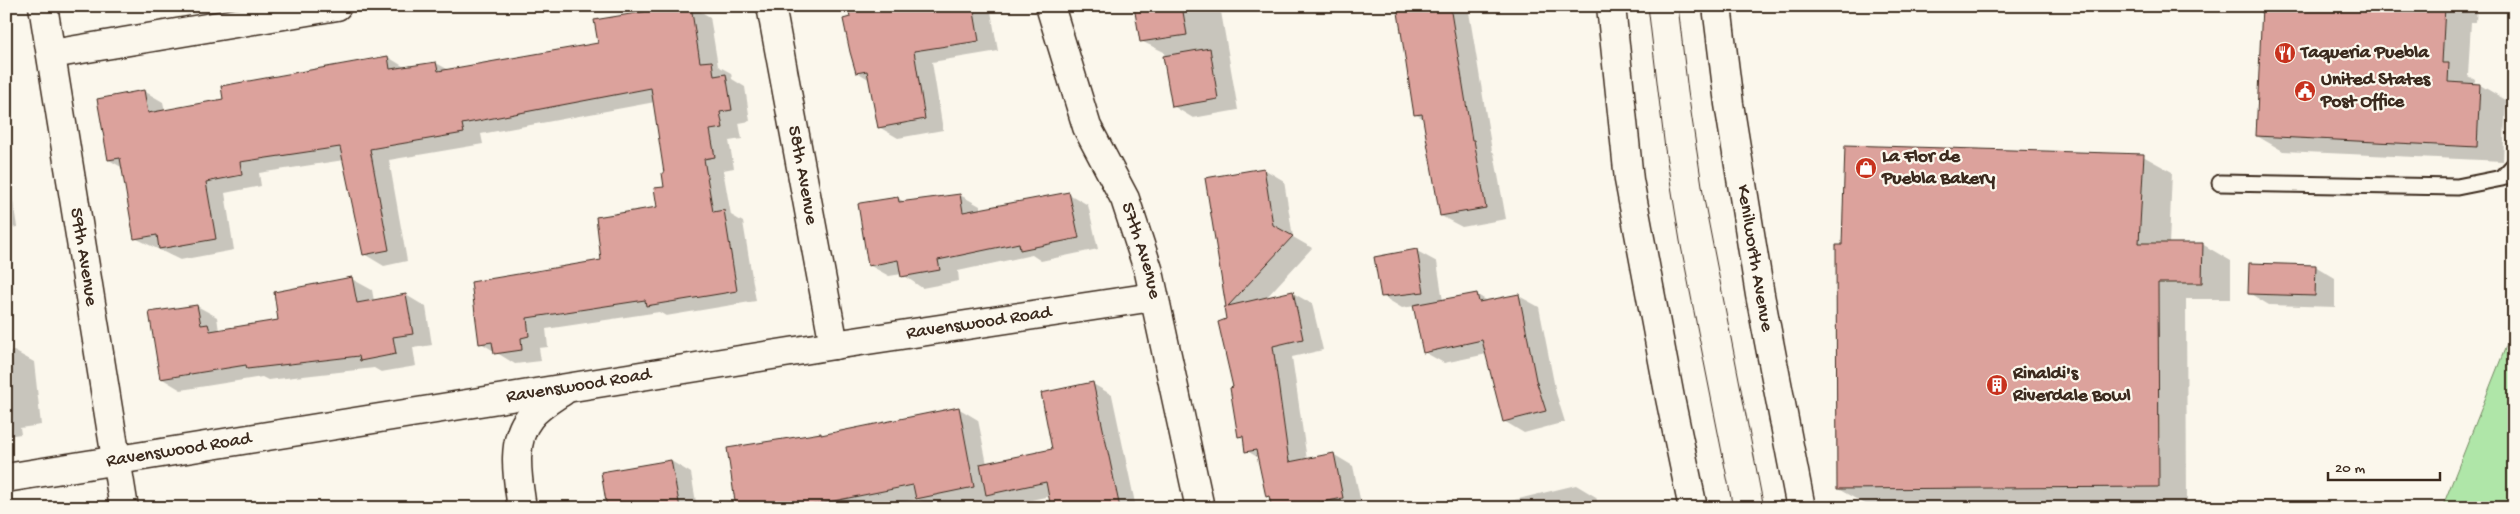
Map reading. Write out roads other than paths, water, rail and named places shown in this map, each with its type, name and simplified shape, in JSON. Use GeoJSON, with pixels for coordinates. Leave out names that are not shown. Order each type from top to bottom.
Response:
{"type":"FeatureCollection","features":[{"type":"Feature","properties":{"kind":"street","name":"59th Avenue"},"geometry":{"type":"LineString","coordinates":[[44,6],[124,508]]}},
{"type":"Feature","properties":{"kind":"street"},"geometry":{"type":"LineString","coordinates":[[52,54],[337,6]]}},
{"type":"Feature","properties":{"kind":"street","name":"58th Avenue"},"geometry":{"type":"LineString","coordinates":[[771,6],[834,345]]}},
{"type":"Feature","properties":{"kind":"street","name":"57th Avenue"},"geometry":{"type":"LineString","coordinates":[[1050,6],[1087,127],[1125,199],[1149,272],[1200,508]]}},
{"type":"Feature","properties":{"kind":"street"},"geometry":{"type":"LineString","coordinates":[[1612,6],[1629,180],[1670,398],[1694,508]]}},
{"type":"Feature","properties":{"kind":"street","name":"Kenilworth Avenue"},"geometry":{"type":"LineString","coordinates":[[1717,6],[1729,104],[1760,295],[1801,508]]}},
{"type":"Feature","properties":{"kind":"street","name":"Ravenswood Road"},"geometry":{"type":"LineString","coordinates":[[6,478],[834,345],[1153,297]]}},
{"type":"Feature","properties":{"kind":"street"},"geometry":{"type":"LineString","coordinates":[[522,508],[517,457],[520,436],[528,418],[540,406],[569,388]]}},
{"type":"Feature","properties":{"kind":"lane"},"geometry":{"type":"LineString","coordinates":[[2220,182],[2458,187],[2502,178],[2514,165]]}},
{"type":"Feature","properties":{"kind":"tram line"},"geometry":{"type":"LineString","coordinates":[[1648,6],[1665,149],[1680,241],[1733,508]]}},
{"type":"Feature","properties":{"kind":"tram line"},"geometry":{"type":"LineString","coordinates":[[1678,6],[1688,92],[1704,199],[1764,508]]}},
{"type":"Feature","properties":{"kind":"place","name":"Taqueria Puebla"},"geometry":{"type":"Point","coordinates":[2285,53]}},
{"type":"Feature","properties":{"kind":"place","name":"United States Post Office"},"geometry":{"type":"Point","coordinates":[2305,91]}},
{"type":"Feature","properties":{"kind":"place","name":"La Flor de Puebla Bakery"},"geometry":{"type":"Point","coordinates":[1866,168]}},
{"type":"Feature","properties":{"kind":"place","name":"Rinaldi's Riverdale Bowl"},"geometry":{"type":"Point","coordinates":[1997,385]}}]}
